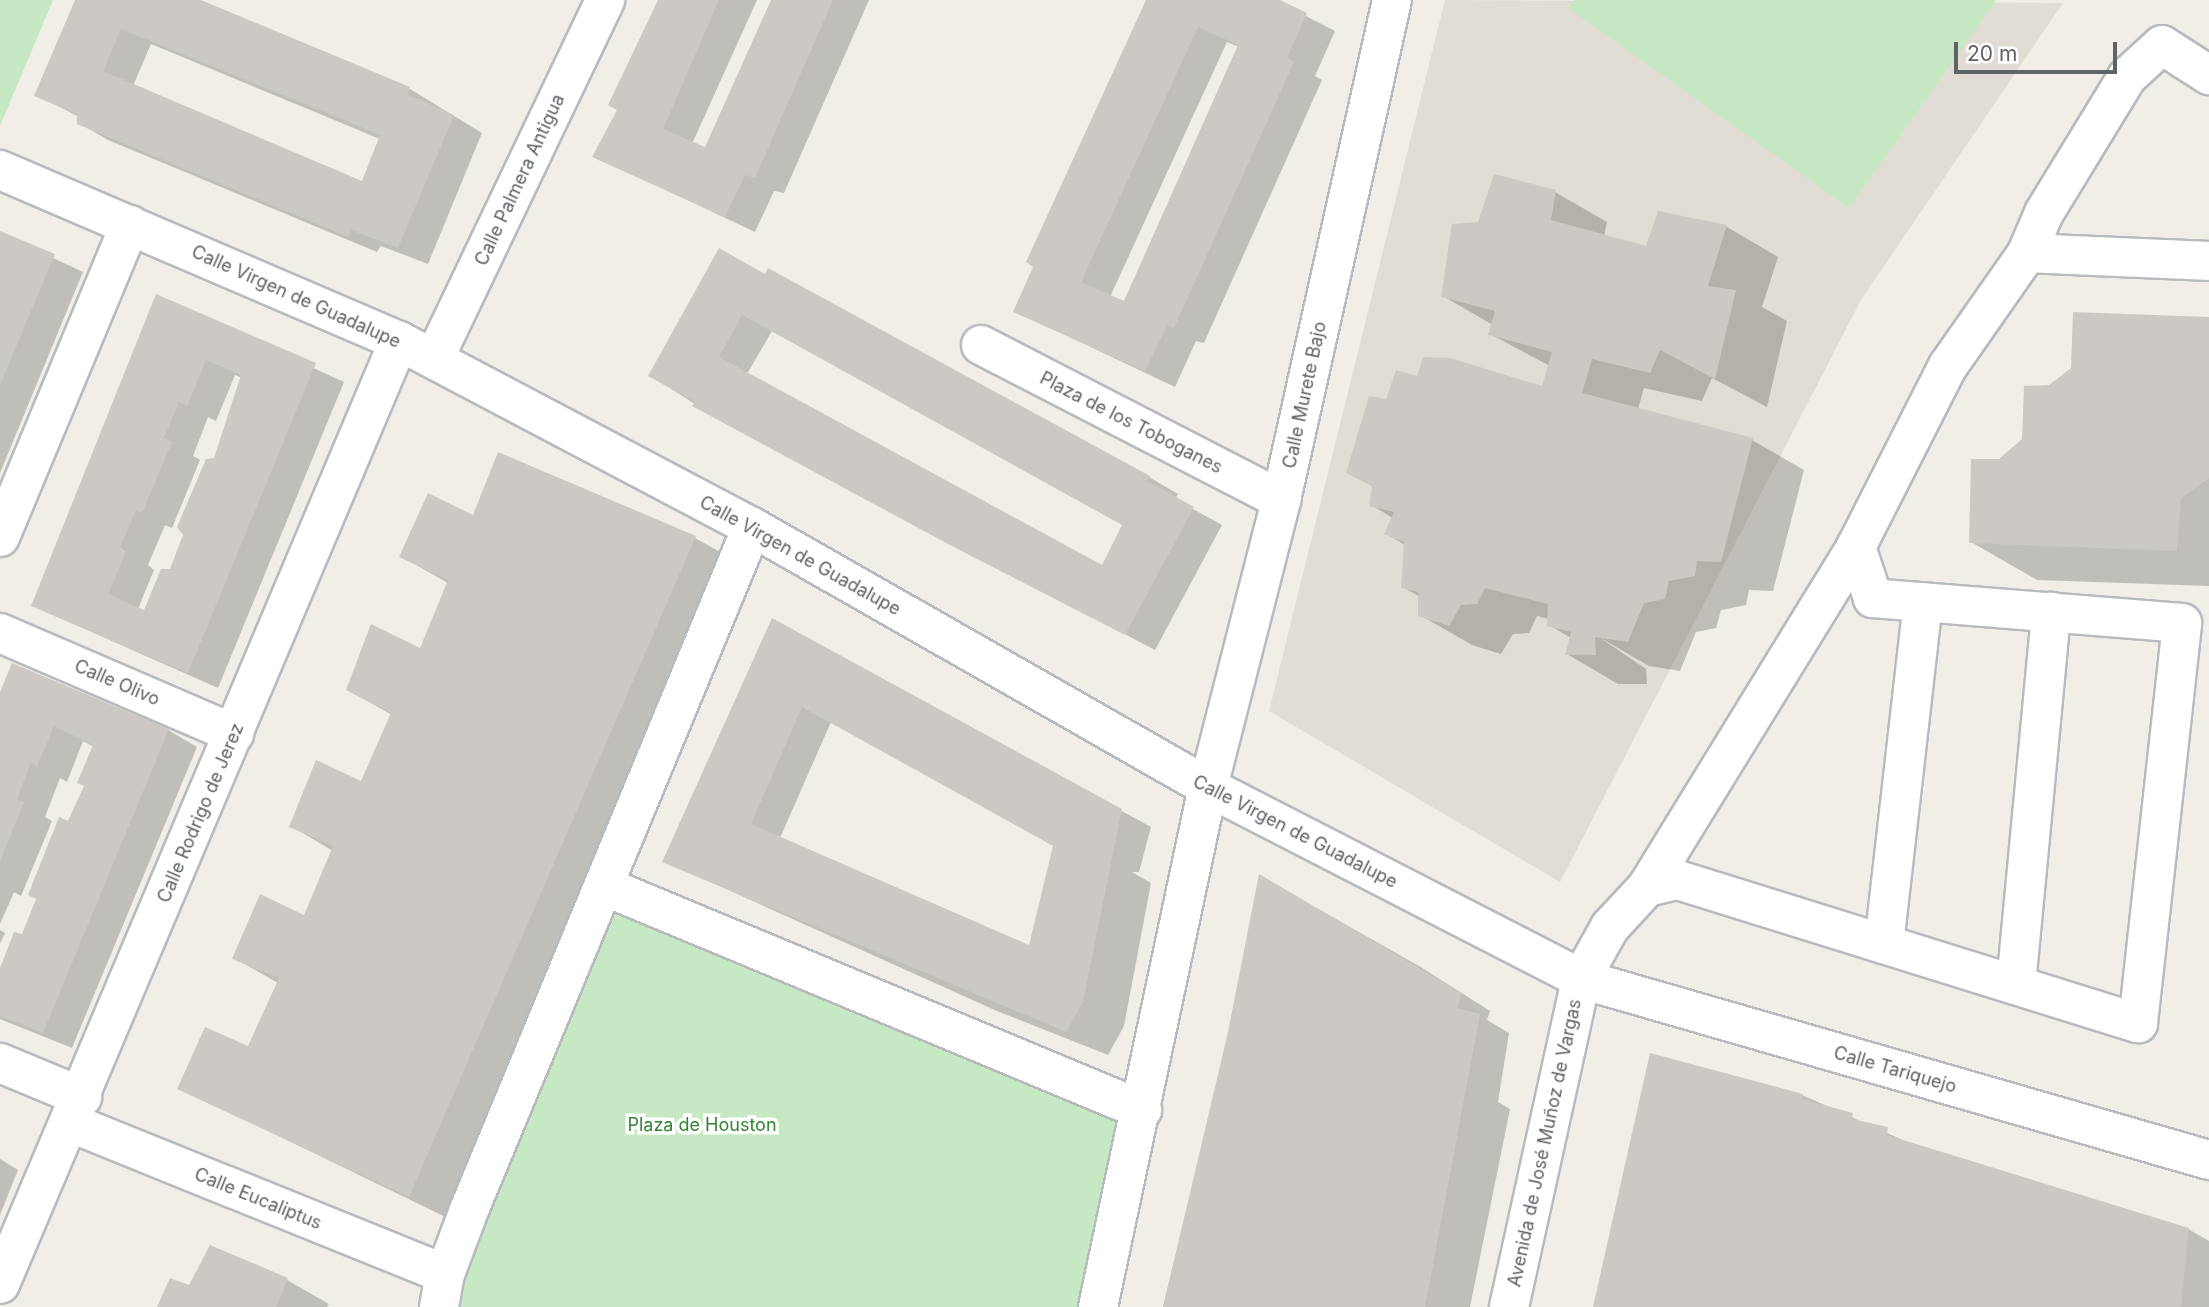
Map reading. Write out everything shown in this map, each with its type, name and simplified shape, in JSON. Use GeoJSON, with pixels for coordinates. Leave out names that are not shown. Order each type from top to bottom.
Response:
{"type":"FeatureCollection","features":[{"type":"Feature","properties":{"kind":"street","name":"Calle Palmera Antigua"},"geometry":{"type":"LineString","coordinates":[[434,359],[605,0]]}},
{"type":"Feature","properties":{"kind":"street","name":"Calle Murete Bajo"},"geometry":{"type":"LineString","coordinates":[[1208,787],[1281,500],[1392,0]]}},
{"type":"Feature","properties":{"kind":"street","name":"Avenida de José Muñoz de Vargas"},"geometry":{"type":"LineString","coordinates":[[1509,1307],[1581,979],[1611,927],[1647,887],[1856,547],[1948,366],[2027,253],[2045,213],[2127,77],[2162,45],[2209,75]]}},
{"type":"Feature","properties":{"kind":"street","name":"Calle Virgen de Guadalupe"},"geometry":{"type":"LineString","coordinates":[[0,170],[399,341],[752,527],[1208,787],[1581,979]]}},
{"type":"Feature","properties":{"kind":"street"},"geometry":{"type":"LineString","coordinates":[[0,537],[130,225]]}},
{"type":"Feature","properties":{"kind":"street"},"geometry":{"type":"LineString","coordinates":[[2027,253],[2209,261]]}},
{"type":"Feature","properties":{"kind":"street","name":"Calle Rodrigo de Jerez"},"geometry":{"type":"LineString","coordinates":[[0,1284],[76,1110],[399,341]]}},
{"type":"Feature","properties":{"kind":"street","name":"Plaza de los Toboganes"},"geometry":{"type":"LineString","coordinates":[[981,345],[1281,500]]}},
{"type":"Feature","properties":{"kind":"street"},"geometry":{"type":"LineString","coordinates":[[442,1291],[604,886],[752,527]]}},
{"type":"Feature","properties":{"kind":"street"},"geometry":{"type":"LineString","coordinates":[[1647,887],[1678,880],[2138,1023],[2182,623],[1873,598],[1856,547]]}},
{"type":"Feature","properties":{"kind":"street"},"geometry":{"type":"LineString","coordinates":[[1884,944],[1923,602]]}},
{"type":"Feature","properties":{"kind":"street"},"geometry":{"type":"LineString","coordinates":[[2016,985],[2051,612]]}},
{"type":"Feature","properties":{"kind":"street","name":"Calle Olivo"},"geometry":{"type":"LineString","coordinates":[[0,633],[234,734]]}},
{"type":"Feature","properties":{"kind":"street"},"geometry":{"type":"LineString","coordinates":[[1098,1307],[1142,1110],[1208,787]]}},
{"type":"Feature","properties":{"kind":"street"},"geometry":{"type":"LineString","coordinates":[[604,886],[1142,1110]]}},
{"type":"Feature","properties":{"kind":"street","name":"Calle Tariquejo"},"geometry":{"type":"LineString","coordinates":[[1581,979],[2209,1160]]}},
{"type":"Feature","properties":{"kind":"street","name":"Calle Eucaliptus"},"geometry":{"type":"LineString","coordinates":[[0,1063],[76,1110],[442,1291]]}},
{"type":"Feature","properties":{"kind":"shaded area"},"geometry":{"type":"Polygon","coordinates":[[[1445,0],[2063,3],[1861,300],[1560,882],[1269,711],[1445,0]]]}},
{"type":"Feature","properties":{"kind":"green space"},"geometry":{"type":"Polygon","coordinates":[[[0,0],[53,0],[0,126],[0,0]]]}},
{"type":"Feature","properties":{"kind":"green space"},"geometry":{"type":"Polygon","coordinates":[[[1574,0],[1996,0],[1849,208],[1568,8],[1574,0]]]}},
{"type":"Feature","properties":{"kind":"green space","name":"Plaza de Houston"},"geometry":{"type":"Polygon","coordinates":[[[604,886],[1142,1110],[1098,1307],[439,1307],[604,886]]]}},
{"type":"Feature","properties":{"kind":"building"},"geometry":{"type":"Polygon","coordinates":[[[75,0],[201,0],[410,87],[407,94],[454,115],[398,248],[351,230],[348,237],[77,124],[77,114],[34,96],[75,0]],[[121,29],[103,71],[362,181],[380,135],[121,29]]]}},
{"type":"Feature","properties":{"kind":"building"},"geometry":{"type":"Polygon","coordinates":[[[658,0],[719,0],[663,129],[705,147],[771,0],[833,0],[755,178],[745,175],[725,217],[592,157],[617,110],[608,105],[658,0]]]}},
{"type":"Feature","properties":{"kind":"building"},"geometry":{"type":"Polygon","coordinates":[[[1146,0],[1280,0],[1307,13],[1287,58],[1294,62],[1174,328],[1167,326],[1145,371],[1013,312],[1033,267],[1026,262],[1146,0]],[[1198,27],[1081,282],[1124,301],[1238,45],[1198,27]]]}},
{"type":"Feature","properties":{"kind":"building"},"geometry":{"type":"Polygon","coordinates":[[[1494,174],[1556,190],[1551,220],[1646,246],[1658,211],[1727,225],[1708,286],[1736,290],[1715,379],[1660,350],[1650,373],[1592,359],[1582,393],[1753,438],[1721,562],[1697,561],[1695,576],[1669,581],[1665,599],[1644,603],[1628,642],[1595,637],[1596,655],[1565,655],[1571,632],[1547,626],[1548,604],[1485,588],[1477,604],[1461,605],[1449,626],[1418,616],[1418,592],[1401,588],[1404,542],[1384,534],[1394,512],[1369,506],[1372,486],[1346,473],[1369,396],[1386,399],[1396,370],[1417,376],[1423,357],[1450,358],[1542,386],[1552,352],[1488,335],[1495,311],[1441,297],[1452,224],[1478,222],[1494,174]]]}},
{"type":"Feature","properties":{"kind":"building"},"geometry":{"type":"Polygon","coordinates":[[[0,231],[55,254],[0,385],[0,231]]]}},
{"type":"Feature","properties":{"kind":"building"},"geometry":{"type":"Polygon","coordinates":[[[719,248],[765,274],[768,268],[1150,476],[1147,481],[1194,507],[1125,635],[948,544],[692,406],[695,402],[648,376],[719,248]],[[742,315],[719,357],[1102,565],[1122,525],[742,315]]]}},
{"type":"Feature","properties":{"kind":"building"},"geometry":{"type":"Polygon","coordinates":[[[156,294],[316,363],[188,673],[31,606],[156,294]],[[206,360],[187,406],[179,402],[164,438],[172,442],[142,513],[136,510],[120,547],[126,552],[108,594],[144,610],[161,569],[170,569],[183,535],[177,527],[206,459],[214,458],[241,375],[206,360]]]}},
{"type":"Feature","properties":{"kind":"building"},"geometry":{"type":"Polygon","coordinates":[[[2073,312],[2209,317],[2209,478],[2181,498],[2177,551],[1969,543],[1971,459],[1999,459],[2022,439],[2024,386],[2049,385],[2071,368],[2073,312]]]}},
{"type":"Feature","properties":{"kind":"building"},"geometry":{"type":"Polygon","coordinates":[[[498,452],[696,536],[409,1197],[177,1089],[205,1027],[248,1046],[279,978],[232,959],[260,894],[304,915],[333,846],[289,827],[316,760],[361,781],[391,713],[346,690],[371,624],[420,648],[448,580],[399,557],[428,493],[473,515],[498,452]]]}},
{"type":"Feature","properties":{"kind":"building"},"geometry":{"type":"Polygon","coordinates":[[[772,618],[1122,809],[1083,1002],[1066,1032],[662,862],[772,618]],[[802,707],[751,824],[1029,945],[1053,846],[802,707]]]}},
{"type":"Feature","properties":{"kind":"building"},"geometry":{"type":"Polygon","coordinates":[[[12,663],[169,729],[43,1033],[0,1016],[0,968],[14,932],[22,934],[36,899],[28,895],[59,817],[68,821],[84,786],[77,783],[93,745],[54,726],[37,767],[31,763],[17,799],[24,802],[0,861],[0,692],[12,663]]]}},
{"type":"Feature","properties":{"kind":"building"},"geometry":{"type":"Polygon","coordinates":[[[1259,874],[1462,993],[1457,1008],[1480,1014],[1425,1307],[1163,1307],[1228,1032],[1259,874]]]}},
{"type":"Feature","properties":{"kind":"building"},"geometry":{"type":"Polygon","coordinates":[[[1650,1053],[1803,1094],[1802,1099],[1853,1113],[1852,1119],[1888,1127],[1887,1135],[2189,1228],[2181,1307],[1593,1307],[1650,1053]]]}},
{"type":"Feature","properties":{"kind":"building"},"geometry":{"type":"Polygon","coordinates":[[[210,1245],[288,1278],[276,1307],[157,1307],[170,1278],[189,1285],[210,1245]]]}}]}
